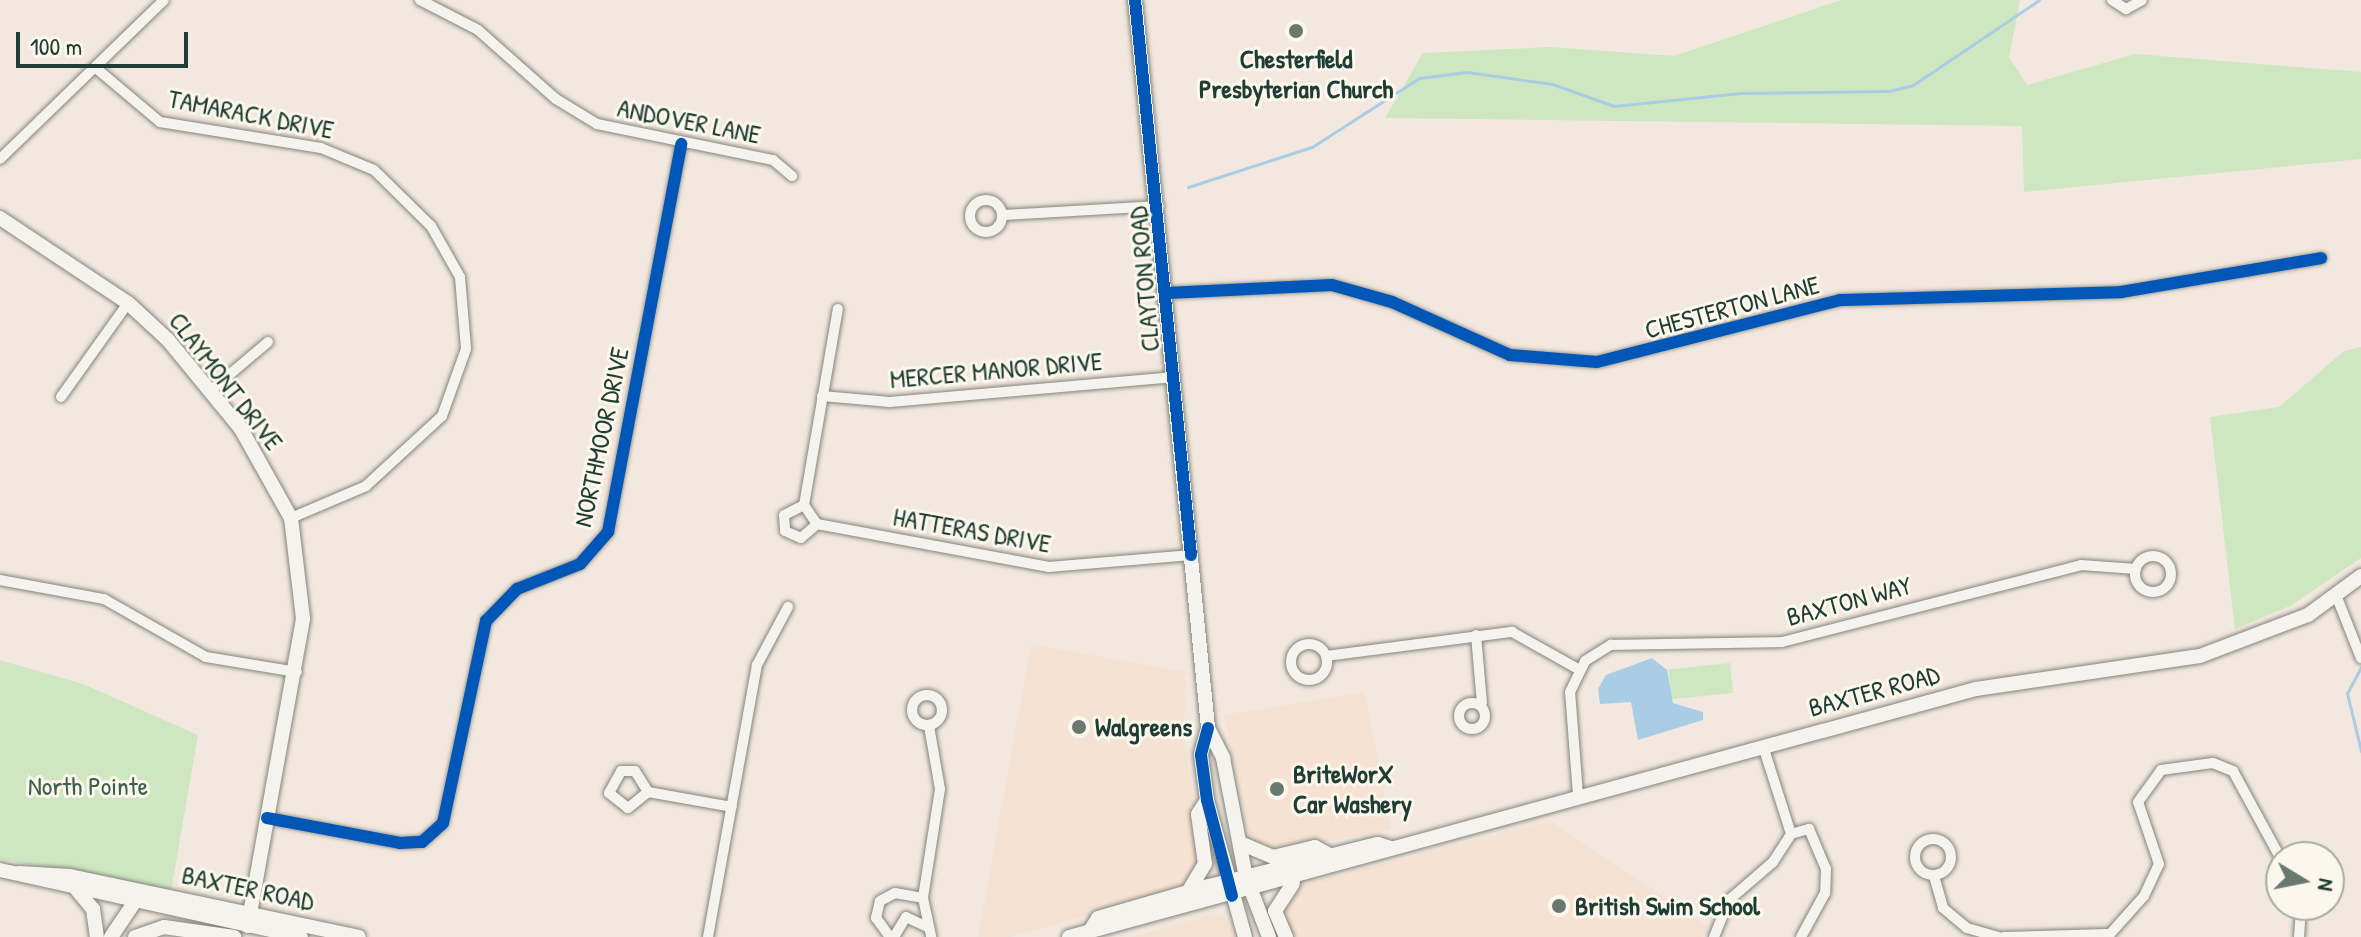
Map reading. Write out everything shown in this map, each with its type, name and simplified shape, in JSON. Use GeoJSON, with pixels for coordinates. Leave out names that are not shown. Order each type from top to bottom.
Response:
{"type":"FeatureCollection","features":[{"type":"Feature","properties":{"kind":"main road","name":"CLAYTON ROAD"},"geometry":{"type":"LineString","coordinates":[[1135,0],[1143,17]]}},
{"type":"Feature","properties":{"kind":"main road","name":"CLAYTON ROAD"},"geometry":{"type":"LineString","coordinates":[[1147,0],[1143,17],[1208,728],[1201,755],[1207,800],[1245,937]]}},
{"type":"Feature","properties":{"kind":"main road","name":"CLAYMONT DRIVE"},"geometry":{"type":"LineString","coordinates":[[0,218],[128,303],[210,391],[256,452],[291,518],[304,593],[297,672],[249,919]]}},
{"type":"Feature","properties":{"kind":"main road","name":"BAXTER ROAD"},"geometry":{"type":"LineString","coordinates":[[1248,884],[1298,878],[1578,795],[1976,689],[2200,656],[2308,615],[2361,576]]}},
{"type":"Feature","properties":{"kind":"main road","name":"CLAYTON ROAD"},"geometry":{"type":"LineString","coordinates":[[1208,728],[1223,758],[1248,884],[1269,937]]}},
{"type":"Feature","properties":{"kind":"main road"},"geometry":{"type":"LineString","coordinates":[[1188,892],[1205,864],[1198,814],[1207,800]]}},
{"type":"Feature","properties":{"kind":"main road"},"geometry":{"type":"LineString","coordinates":[[1240,843],[1273,857],[1315,847],[1331,856]]}},
{"type":"Feature","properties":{"kind":"main road","name":"BAXTER ROAD"},"geometry":{"type":"LineString","coordinates":[[1069,937],[1331,856],[1378,844],[1391,848]]}},
{"type":"Feature","properties":{"kind":"main road"},"geometry":{"type":"LineString","coordinates":[[0,870],[139,896]]}},
{"type":"Feature","properties":{"kind":"main road"},"geometry":{"type":"LineString","coordinates":[[19,873],[77,889],[139,896]]}},
{"type":"Feature","properties":{"kind":"main road"},"geometry":{"type":"LineString","coordinates":[[1286,937],[1275,911],[1298,878]]}},
{"type":"Feature","properties":{"kind":"main road"},"geometry":{"type":"LineString","coordinates":[[77,889],[93,909],[97,937]]}},
{"type":"Feature","properties":{"kind":"main road","name":"BAXTER ROAD"},"geometry":{"type":"LineString","coordinates":[[1090,931],[1098,918],[1188,892],[1230,889]]}},
{"type":"Feature","properties":{"kind":"main road","name":"BAXTER ROAD"},"geometry":{"type":"LineString","coordinates":[[139,896],[249,919],[359,937]]}},
{"type":"Feature","properties":{"kind":"main road"},"geometry":{"type":"LineString","coordinates":[[111,937],[139,896]]}},
{"type":"Feature","properties":{"kind":"main road","name":"BAXTER ROAD"},"geometry":{"type":"LineString","coordinates":[[249,919],[301,937]]}},
{"type":"Feature","properties":{"kind":"main road"},"geometry":{"type":"LineString","coordinates":[[135,937],[164,927],[234,937]]}},
{"type":"Feature","properties":{"kind":"street"},"geometry":{"type":"LineString","coordinates":[[0,159],[97,69],[164,0]]}},
{"type":"Feature","properties":{"kind":"street","name":"ANDOVER LANE"},"geometry":{"type":"LineString","coordinates":[[420,0],[478,30],[583,117],[681,144],[773,160],[792,176]]}},
{"type":"Feature","properties":{"kind":"street"},"geometry":{"type":"LineString","coordinates":[[2112,0],[2126,9],[2142,0]]}},
{"type":"Feature","properties":{"kind":"street","name":"TAMARACK DRIVE"},"geometry":{"type":"LineString","coordinates":[[97,69],[160,122],[321,148],[374,170],[422,215],[460,277],[466,349],[442,416],[366,486],[291,518]]}},
{"type":"Feature","properties":{"kind":"street","name":"NORTHMOOR DRIVE"},"geometry":{"type":"LineString","coordinates":[[267,818],[400,843],[422,842],[443,823],[486,621],[517,589],[580,564],[608,532],[681,144]]}},
{"type":"Feature","properties":{"kind":"street"},"geometry":{"type":"LineString","coordinates":[[1004,215],[1159,206]]}},
{"type":"Feature","properties":{"kind":"street","name":"CHESTERTON LANE"},"geometry":{"type":"LineString","coordinates":[[1167,293],[1303,282],[1352,288],[1510,355],[1597,362],[1840,300],[2121,292],[2321,258]]}},
{"type":"Feature","properties":{"kind":"street"},"geometry":{"type":"LineString","coordinates":[[61,397],[128,303]]}},
{"type":"Feature","properties":{"kind":"street"},"geometry":{"type":"LineString","coordinates":[[804,505],[784,515],[785,531],[801,538],[817,524],[804,505],[838,309]]}},
{"type":"Feature","properties":{"kind":"street"},"geometry":{"type":"LineString","coordinates":[[210,391],[268,342]]}},
{"type":"Feature","properties":{"kind":"street","name":"MERCER MANOR DRIVE"},"geometry":{"type":"LineString","coordinates":[[822,396],[890,402],[1175,377]]}},
{"type":"Feature","properties":{"kind":"street","name":"HATTERAS DRIVE"},"geometry":{"type":"LineString","coordinates":[[817,524],[1049,567],[1191,555]]}},
{"type":"Feature","properties":{"kind":"street","name":"BAXTON WAY"},"geometry":{"type":"LineString","coordinates":[[1578,669],[1611,645],[1782,642],[2081,565],[2136,569]]}},
{"type":"Feature","properties":{"kind":"street"},"geometry":{"type":"LineString","coordinates":[[0,580],[104,599],[206,657],[297,672]]}},
{"type":"Feature","properties":{"kind":"street"},"geometry":{"type":"LineString","coordinates":[[2336,595],[2361,658]]}},
{"type":"Feature","properties":{"kind":"street"},"geometry":{"type":"LineString","coordinates":[[708,937],[757,665],[788,607]]}},
{"type":"Feature","properties":{"kind":"street"},"geometry":{"type":"LineString","coordinates":[[1326,656],[1512,632],[1578,669],[1570,692],[1578,795]]}},
{"type":"Feature","properties":{"kind":"street"},"geometry":{"type":"LineString","coordinates":[[1476,635],[1482,703]]}},
{"type":"Feature","properties":{"kind":"street"},"geometry":{"type":"LineString","coordinates":[[929,726],[940,804],[923,898],[929,932]]}},
{"type":"Feature","properties":{"kind":"street"},"geometry":{"type":"LineString","coordinates":[[1763,746],[1791,834]]}},
{"type":"Feature","properties":{"kind":"street"},"geometry":{"type":"LineString","coordinates":[[1934,876],[1943,908],[1967,928],[2001,937],[2110,935],[2144,896],[2159,864],[2138,802],[2161,770],[2213,763],[2233,771],[2271,841]]}},
{"type":"Feature","properties":{"kind":"street"},"geometry":{"type":"LineString","coordinates":[[648,792],[732,807]]}},
{"type":"Feature","properties":{"kind":"street"},"geometry":{"type":"LineString","coordinates":[[1714,937],[1729,900],[1773,862],[1791,834],[1809,829],[1826,869],[1825,893],[1801,937]]}},
{"type":"Feature","properties":{"kind":"street"},"geometry":{"type":"LineString","coordinates":[[923,898],[895,893],[880,901],[876,918],[892,937],[906,917],[929,932]]}},
{"type":"Feature","properties":{"kind":"shaded area"},"geometry":{"type":"Polygon","coordinates":[[[1031,644],[1186,672],[1184,737],[1202,855],[1187,885],[1175,891],[1010,937],[978,937],[1031,644]]]}},
{"type":"Feature","properties":{"kind":"shaded area"},"geometry":{"type":"Polygon","coordinates":[[[1365,692],[1391,829],[1278,851],[1251,845],[1224,715],[1365,692]]]}},
{"type":"Feature","properties":{"kind":"shaded area"},"geometry":{"type":"Polygon","coordinates":[[[1550,821],[1708,926],[1702,937],[1291,937],[1282,921],[1290,888],[1550,821]]]}},
{"type":"Feature","properties":{"kind":"shaded area"},"geometry":{"type":"Polygon","coordinates":[[[1213,914],[1225,917],[1237,937],[1132,937],[1213,914]]]}},
{"type":"Feature","properties":{"kind":"green space"},"geometry":{"type":"Polygon","coordinates":[[[1841,0],[2020,0],[2009,57],[2027,85],[2135,54],[2361,72],[2361,159],[2024,192],[2022,126],[1385,118],[1423,53],[1550,47],[1674,56],[1841,0]]]}},
{"type":"Feature","properties":{"kind":"green space"},"geometry":{"type":"Polygon","coordinates":[[[2361,347],[2361,558],[2292,605],[2235,629],[2210,417],[2279,407],[2344,351],[2361,347]]]}},
{"type":"Feature","properties":{"kind":"green space","name":"North Pointe"},"geometry":{"type":"Polygon","coordinates":[[[0,660],[83,684],[198,735],[171,891],[0,859],[0,660]]]}},
{"type":"Feature","properties":{"kind":"green space"},"geometry":{"type":"Polygon","coordinates":[[[1730,663],[1733,693],[1671,699],[1668,669],[1730,663]]]}},
{"type":"Feature","properties":{"kind":"water"},"geometry":{"type":"Polygon","coordinates":[[[1652,658],[1667,670],[1673,703],[1703,712],[1703,720],[1638,740],[1631,702],[1600,704],[1598,689],[1606,675],[1652,658]]]}},
{"type":"Feature","properties":{"kind":"waterway"},"geometry":{"type":"LineString","coordinates":[[1188,187],[1312,147],[1419,78],[1467,72],[1552,84],[1614,106],[1743,93],[1889,91],[1913,85],[2039,0]]}},
{"type":"Feature","properties":{"kind":"waterway"},"geometry":{"type":"LineString","coordinates":[[2361,667],[2347,693],[2361,751]]}},
{"type":"Feature","properties":{"kind":"cycle path"},"geometry":{"type":"LineString","coordinates":[[1135,0],[1191,555]]}},
{"type":"Feature","properties":{"kind":"cycle path"},"geometry":{"type":"LineString","coordinates":[[267,818],[400,843],[422,842],[443,823],[486,621],[517,589],[580,564],[608,532],[681,144]]}},
{"type":"Feature","properties":{"kind":"cycle path"},"geometry":{"type":"LineString","coordinates":[[1167,293],[1332,285],[1392,302],[1510,355],[1597,362],[1840,300],[2121,292],[2321,258]]}},
{"type":"Feature","properties":{"kind":"cycle path"},"geometry":{"type":"LineString","coordinates":[[1208,728],[1201,755],[1207,800],[1232,896]]}},
{"type":"Feature","properties":{"kind":"place","name":"Chesterfield Presbyterian Church"},"geometry":{"type":"Point","coordinates":[1296,31]}},
{"type":"Feature","properties":{"kind":"place","name":"Walgreens"},"geometry":{"type":"Point","coordinates":[1079,727]}},
{"type":"Feature","properties":{"kind":"place","name":"BriteWorX Car Washery"},"geometry":{"type":"Point","coordinates":[1277,789]}},
{"type":"Feature","properties":{"kind":"place","name":"British Swim School"},"geometry":{"type":"Point","coordinates":[1559,906]}}]}
